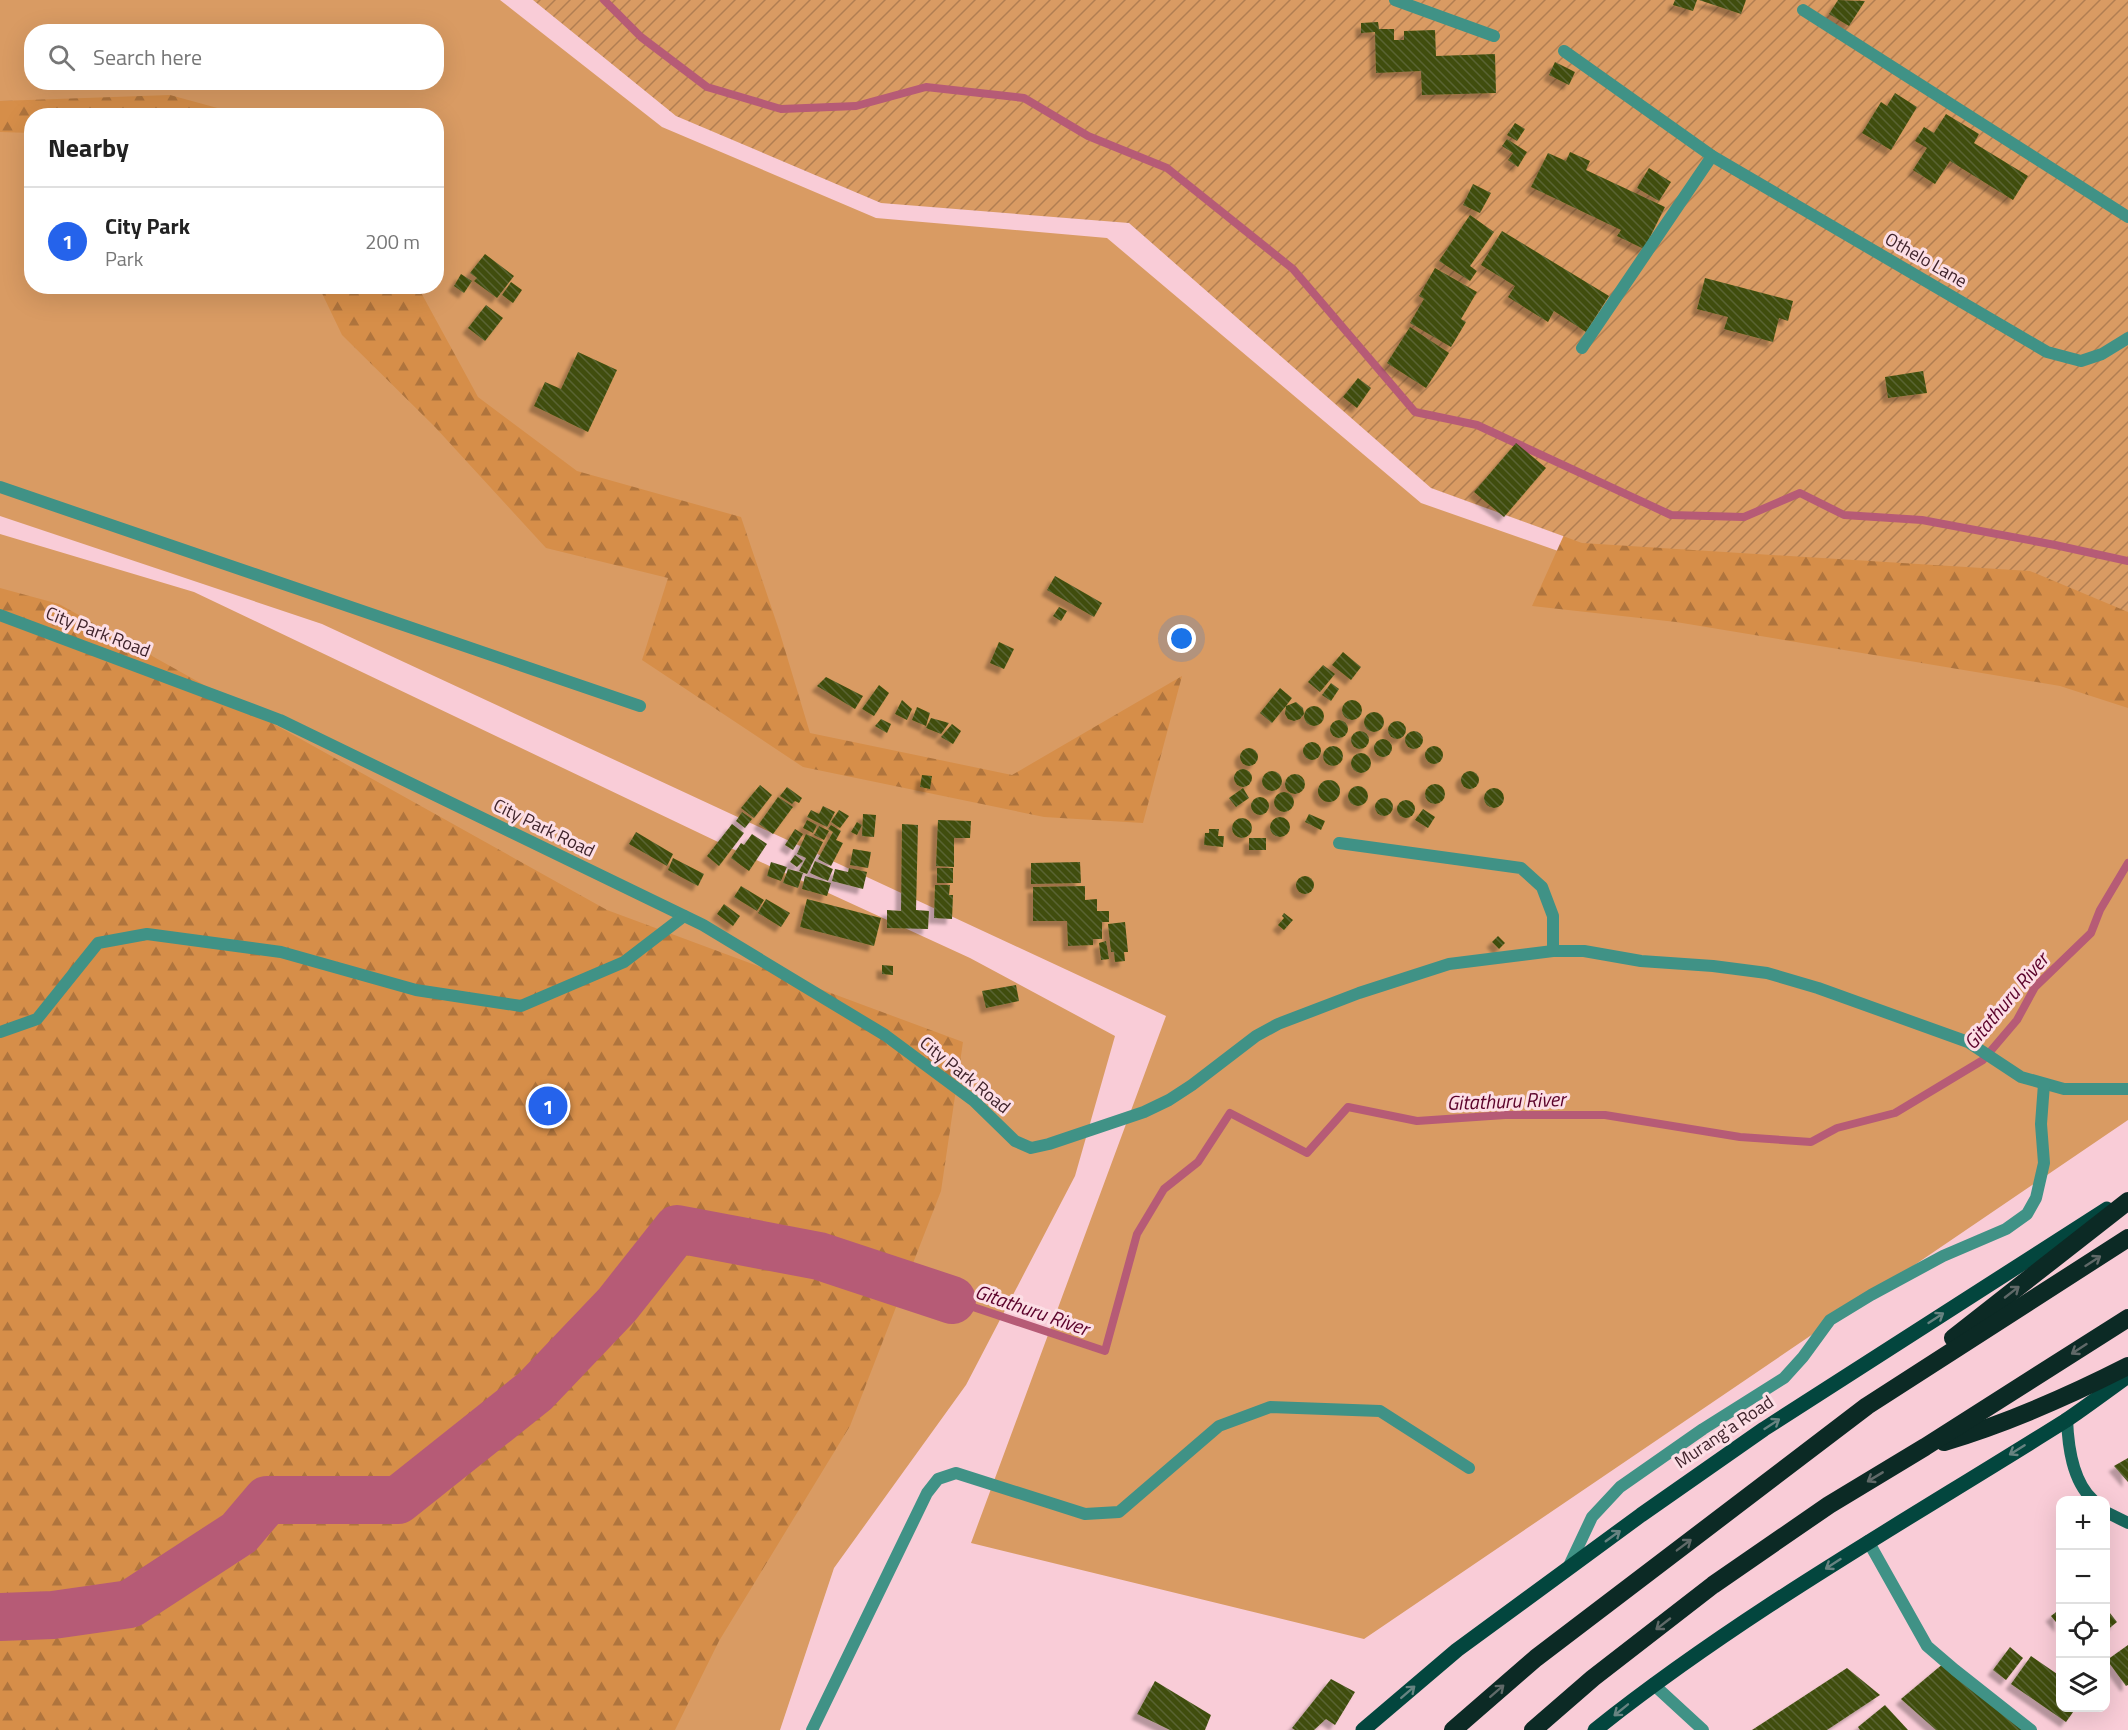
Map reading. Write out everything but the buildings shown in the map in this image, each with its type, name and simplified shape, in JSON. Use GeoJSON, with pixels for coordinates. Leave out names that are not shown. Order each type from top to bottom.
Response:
{"type":"FeatureCollection","features":[{"type":"Feature","properties":{"kind":"highway"},"geometry":{"type":"LineString","coordinates":[[1454,1730],[1536,1658],[1867,1406],[2128,1201]]}},
{"type":"Feature","properties":{"kind":"highway"},"geometry":{"type":"LineString","coordinates":[[1867,1406],[2128,1238]]}},
{"type":"Feature","properties":{"kind":"highway"},"geometry":{"type":"LineString","coordinates":[[1533,1730],[1593,1678],[1713,1585],[1829,1505],[2128,1318]]}},
{"type":"Feature","properties":{"kind":"highway"},"geometry":{"type":"LineString","coordinates":[[1925,1447],[1984,1430],[2086,1387],[2128,1366]]}},
{"type":"Feature","properties":{"kind":"main road","name":"Murang'a Road"},"geometry":{"type":"LineString","coordinates":[[1363,1730],[1457,1650],[1568,1568],[1764,1430],[2128,1195]]}},
{"type":"Feature","properties":{"kind":"main road"},"geometry":{"type":"LineString","coordinates":[[1595,1730],[1653,1684],[1868,1541],[2067,1419],[2128,1376]]}},
{"type":"Feature","properties":{"kind":"main road"},"geometry":{"type":"LineString","coordinates":[[2067,1419],[2068,1443],[2088,1496]]}},
{"type":"Feature","properties":{"kind":"main road"},"geometry":{"type":"LineString","coordinates":[[2110,1514],[2128,1523]]}},
{"type":"Feature","properties":{"kind":"street"},"geometry":{"type":"LineString","coordinates":[[1395,0],[1494,36]]}},
{"type":"Feature","properties":{"kind":"street"},"geometry":{"type":"LineString","coordinates":[[1803,10],[2128,217]]}},
{"type":"Feature","properties":{"kind":"street","name":"Othelo Lane"},"geometry":{"type":"LineString","coordinates":[[1564,51],[1712,156],[2047,351],[2081,361],[2102,354],[2128,338]]}},
{"type":"Feature","properties":{"kind":"street"},"geometry":{"type":"LineString","coordinates":[[1582,348],[1712,156]]}},
{"type":"Feature","properties":{"kind":"street"},"geometry":{"type":"LineString","coordinates":[[0,487],[640,706]]}},
{"type":"Feature","properties":{"kind":"street","name":"City Park Road"},"geometry":{"type":"LineString","coordinates":[[0,615],[280,720],[703,925],[885,1035],[974,1101],[1015,1141],[1031,1148],[1050,1144],[1144,1112],[1192,1085],[1256,1036],[1278,1024],[1359,993],[1449,964],[1553,951]]}},
{"type":"Feature","properties":{"kind":"street"},"geometry":{"type":"LineString","coordinates":[[1340,843],[1521,868],[1542,887],[1553,916],[1553,951],[1584,951],[1641,961],[1713,966],[1767,973],[1818,988],[1968,1042],[2021,1077],[2064,1089],[2128,1089]]}},
{"type":"Feature","properties":{"kind":"street"},"geometry":{"type":"LineString","coordinates":[[0,1032],[37,1019],[98,943],[147,934],[281,952],[416,990],[521,1006],[624,962],[684,916]]}},
{"type":"Feature","properties":{"kind":"street"},"geometry":{"type":"LineString","coordinates":[[1568,1568],[1592,1517],[1620,1487],[1703,1429],[1784,1378],[1803,1357],[1830,1320],[1943,1256],[2006,1229],[2026,1214],[2036,1198],[2044,1163],[2041,1124],[2044,1083]]}},
{"type":"Feature","properties":{"kind":"street"},"geometry":{"type":"LineString","coordinates":[[812,1730],[927,1492],[938,1479],[956,1473],[1085,1514],[1119,1512],[1219,1426],[1270,1407],[1380,1411],[1469,1468]]}},
{"type":"Feature","properties":{"kind":"street"},"geometry":{"type":"LineString","coordinates":[[1868,1541],[1928,1646],[2031,1730]]}},
{"type":"Feature","properties":{"kind":"street"},"geometry":{"type":"LineString","coordinates":[[1653,1684],[1703,1730]]}},
{"type":"Feature","properties":{"kind":"shaded area"},"geometry":{"type":"Polygon","coordinates":[[[0,0],[500,0],[662,127],[876,218],[1107,238],[1421,503],[1578,558],[2128,630],[2128,1120],[1364,1639],[971,1543],[1166,1016],[322,624],[0,516],[0,0]]]}},
{"type":"Feature","properties":{"kind":"shaded area"},"geometry":{"type":"Polygon","coordinates":[[[533,0],[2128,0],[2128,612],[2030,571],[1582,543],[1431,488],[1129,223],[881,203],[676,116],[533,0]]]}},
{"type":"Feature","properties":{"kind":"shaded area"},"geometry":{"type":"Polygon","coordinates":[[[0,534],[194,592],[737,851],[970,958],[1115,1036],[1075,1176],[966,1385],[834,1568],[780,1730],[0,1730],[0,534]]]}},
{"type":"Feature","properties":{"kind":"green space"},"geometry":{"type":"Polygon","coordinates":[[[170,95],[217,108],[24,108],[24,133],[0,132],[0,101],[170,95]]]}},
{"type":"Feature","properties":{"kind":"green space"},"geometry":{"type":"Polygon","coordinates":[[[322,294],[422,294],[478,397],[577,471],[741,517],[779,630],[810,733],[1012,775],[1182,676],[1143,823],[1044,817],[803,767],[642,660],[668,578],[546,548],[435,427],[342,335],[322,294]]]}},
{"type":"Feature","properties":{"kind":"green space"},"geometry":{"type":"Polygon","coordinates":[[[2128,397],[2128,708],[2060,686],[1676,622],[1532,606],[1572,517],[2128,397]]]}},
{"type":"Feature","properties":{"kind":"green space"},"geometry":{"type":"Polygon","coordinates":[[[0,588],[59,604],[607,910],[963,1042],[941,1191],[850,1426],[719,1641],[675,1730],[0,1730],[0,588]]]}},
{"type":"Feature","properties":{"kind":"waterway"},"geometry":{"type":"LineString","coordinates":[[604,0],[641,37],[707,87],[781,109],[856,106],[926,87],[1024,98],[1088,136],[1167,168],[1293,269],[1415,412],[1477,425],[1671,515],[1744,517],[1800,493],[1844,515],[1922,520],[2128,561]]}},
{"type":"Feature","properties":{"kind":"waterway","name":"Gitathuru River"},"geometry":{"type":"LineString","coordinates":[[952,1300],[1105,1351],[1137,1234],[1164,1189],[1198,1162],[1230,1113],[1307,1153],[1348,1107],[1417,1121],[1505,1115],[1605,1115],[1740,1137],[1811,1142],[1837,1128],[1895,1113],[1983,1060],[2017,1020],[2035,987],[2091,933],[2100,910],[2128,863]]}},
{"type":"Feature","properties":{"kind":"waterway"},"geometry":{"type":"LineString","coordinates":[[0,1617],[53,1615],[130,1604],[239,1533],[267,1500],[398,1500],[535,1391],[617,1305],[677,1229],[819,1256],[952,1300]]}},
{"type":"Feature","properties":{"kind":"place","name":"City Park"},"geometry":{"type":"Point","coordinates":[548,1106]}}]}
